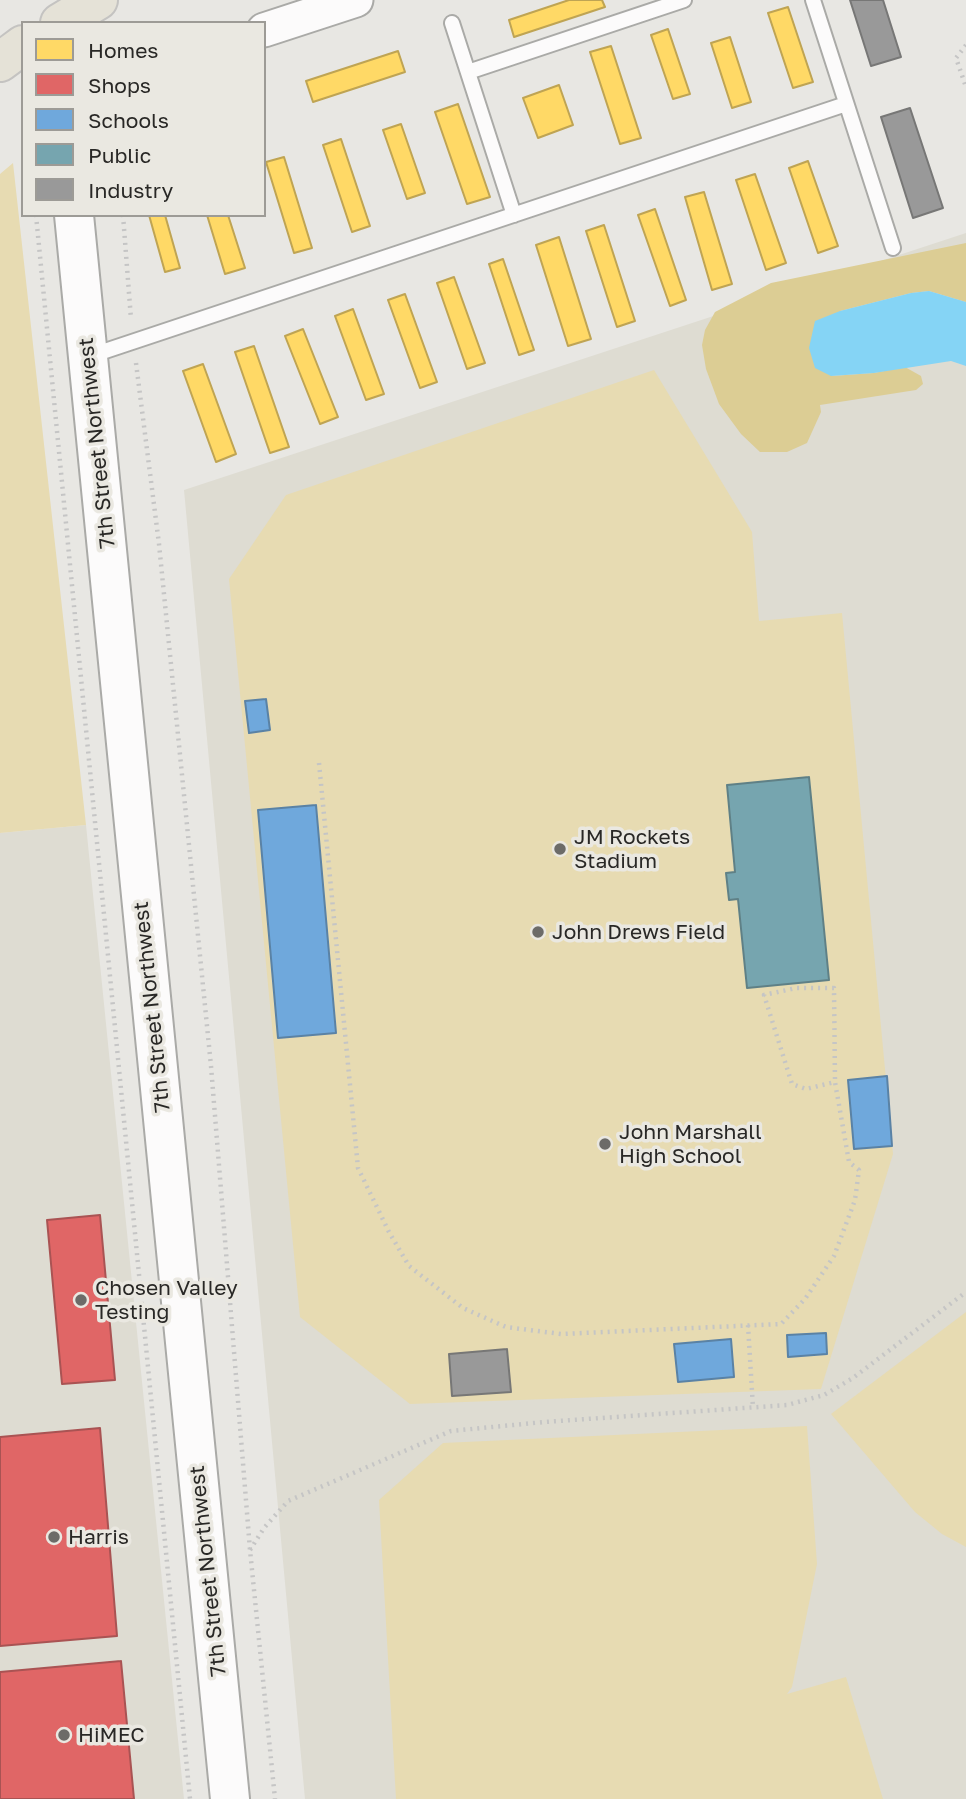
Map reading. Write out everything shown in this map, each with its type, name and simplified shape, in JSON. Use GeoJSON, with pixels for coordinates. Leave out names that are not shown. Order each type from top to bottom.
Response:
{"type":"FeatureCollection","features":[{"type":"Feature","properties":{"kind":"highway"},"geometry":{"type":"LineString","coordinates":[[61,21],[98,0]]}},
{"type":"Feature","properties":{"kind":"highway"},"geometry":{"type":"LineString","coordinates":[[0,62],[21,47]]}},
{"type":"Feature","properties":{"kind":"main road"},"geometry":{"type":"LineString","coordinates":[[53,0],[57,21]]}},
{"type":"Feature","properties":{"kind":"main road","name":"7th Street Northwest"},"geometry":{"type":"LineString","coordinates":[[74,217],[230,1799]]}},
{"type":"Feature","properties":{"kind":"street"},"geometry":{"type":"LineString","coordinates":[[266,29],[356,0]]}},
{"type":"Feature","properties":{"kind":"lane"},"geometry":{"type":"LineString","coordinates":[[468,72],[684,0]]}},
{"type":"Feature","properties":{"kind":"lane"},"geometry":{"type":"LineString","coordinates":[[813,0],[892,248]]}},
{"type":"Feature","properties":{"kind":"lane"},"geometry":{"type":"LineString","coordinates":[[452,23],[514,215]]}},
{"type":"Feature","properties":{"kind":"lane"},"geometry":{"type":"LineString","coordinates":[[88,357],[846,104]]}},
{"type":"Feature","properties":{"kind":"path"},"geometry":{"type":"LineString","coordinates":[[966,45],[956,58],[966,87]]}},
{"type":"Feature","properties":{"kind":"path"},"geometry":{"type":"LineString","coordinates":[[36,217],[190,1799]]}},
{"type":"Feature","properties":{"kind":"path"},"geometry":{"type":"LineString","coordinates":[[123,217],[133,342],[159,544],[208,1038],[250,1550],[275,1799]]}},
{"type":"Feature","properties":{"kind":"path"},"geometry":{"type":"LineString","coordinates":[[320,764],[358,1168],[409,1266],[463,1308],[506,1327],[561,1334],[781,1324],[805,1299],[834,1256],[855,1200],[859,1170],[849,1162],[835,1082],[834,988],[796,988],[764,995],[792,1084],[806,1088],[835,1082]]}},
{"type":"Feature","properties":{"kind":"path"},"geometry":{"type":"LineString","coordinates":[[250,1550],[264,1528],[288,1501],[451,1431],[788,1405],[824,1395],[853,1378],[966,1292]]}},
{"type":"Feature","properties":{"kind":"path"},"geometry":{"type":"LineString","coordinates":[[748,1325],[753,1408]]}},
{"type":"Feature","properties":{"kind":"shaded area"},"geometry":{"type":"Polygon","coordinates":[[[13,163],[86,825],[0,833],[0,174],[13,163]]]}},
{"type":"Feature","properties":{"kind":"shaded area","name":"John Marshall High School"},"geometry":{"type":"Polygon","coordinates":[[[966,233],[966,1799],[305,1799],[184,490],[966,233]]]}},
{"type":"Feature","properties":{"kind":"shaded area"},"geometry":{"type":"Polygon","coordinates":[[[966,243],[966,302],[929,291],[840,311],[832,376],[874,373],[905,367],[921,376],[923,384],[916,390],[820,405],[821,412],[807,443],[787,452],[760,452],[741,434],[719,404],[706,369],[702,345],[705,330],[715,312],[771,283],[966,243]]]}},
{"type":"Feature","properties":{"kind":"shaded area","name":"JM Rockets Stadium"},"geometry":{"type":"Polygon","coordinates":[[[654,370],[752,532],[759,621],[842,613],[893,1154],[821,1389],[410,1404],[300,1317],[229,579],[286,495],[654,370]]]}},
{"type":"Feature","properties":{"kind":"shaded area"},"geometry":{"type":"Polygon","coordinates":[[[86,825],[184,1799],[0,1799],[0,833],[86,825]]]}},
{"type":"Feature","properties":{"kind":"shaded area"},"geometry":{"type":"Polygon","coordinates":[[[966,1312],[966,1547],[942,1534],[915,1512],[831,1414],[966,1312]]]}},
{"type":"Feature","properties":{"kind":"shaded area"},"geometry":{"type":"Polygon","coordinates":[[[807,1426],[817,1564],[792,1687],[787,1694],[846,1677],[883,1799],[396,1799],[379,1500],[443,1443],[807,1426]]]}},
{"type":"Feature","properties":{"kind":"water"},"geometry":{"type":"Polygon","coordinates":[[[929,291],[966,302],[966,366],[951,361],[874,373],[831,376],[815,368],[809,348],[815,321],[840,311],[929,291]]]}},
{"type":"Feature","properties":{"kind":"building: Homes"},"geometry":{"type":"Polygon","coordinates":[[[569,0],[602,0],[605,7],[514,37],[509,20],[569,0]]]}},
{"type":"Feature","properties":{"kind":"building: Homes"},"geometry":{"type":"Polygon","coordinates":[[[788,7],[813,82],[793,88],[768,13],[788,7]]]}},
{"type":"Feature","properties":{"kind":"building: Homes"},"geometry":{"type":"Polygon","coordinates":[[[668,29],[690,94],[673,99],[651,35],[668,29]]]}},
{"type":"Feature","properties":{"kind":"building: Homes"},"geometry":{"type":"Polygon","coordinates":[[[730,37],[751,102],[732,108],[711,43],[730,37]]]}},
{"type":"Feature","properties":{"kind":"building: Homes"},"geometry":{"type":"Polygon","coordinates":[[[611,46],[641,138],[620,144],[590,52],[611,46]]]}},
{"type":"Feature","properties":{"kind":"building: Homes"},"geometry":{"type":"Polygon","coordinates":[[[398,51],[405,72],[313,102],[306,81],[398,51]]]}},
{"type":"Feature","properties":{"kind":"building: Homes"},"geometry":{"type":"Polygon","coordinates":[[[559,85],[573,125],[538,138],[523,98],[559,85]]]}},
{"type":"Feature","properties":{"kind":"building: Homes"},"geometry":{"type":"Polygon","coordinates":[[[458,104],[490,197],[467,204],[435,112],[458,104]]]}},
{"type":"Feature","properties":{"kind":"building: Homes"},"geometry":{"type":"Polygon","coordinates":[[[401,124],[425,193],[407,199],[383,130],[401,124]]]}},
{"type":"Feature","properties":{"kind":"building: Homes"},"geometry":{"type":"Polygon","coordinates":[[[341,139],[370,226],[352,232],[323,145],[341,139]]]}},
{"type":"Feature","properties":{"kind":"building: Homes"},"geometry":{"type":"Polygon","coordinates":[[[284,157],[312,248],[294,253],[266,162],[284,157]]]}},
{"type":"Feature","properties":{"kind":"building: Homes"},"geometry":{"type":"Polygon","coordinates":[[[808,161],[838,246],[818,253],[789,168],[808,161]]]}},
{"type":"Feature","properties":{"kind":"building: Homes"},"geometry":{"type":"Polygon","coordinates":[[[755,174],[786,263],[766,270],[736,180],[755,174]]]}},
{"type":"Feature","properties":{"kind":"building: Homes"},"geometry":{"type":"Polygon","coordinates":[[[704,192],[732,284],[712,290],[685,197],[704,192]]]}},
{"type":"Feature","properties":{"kind":"building: Homes"},"geometry":{"type":"Polygon","coordinates":[[[655,209],[686,300],[670,306],[638,215],[655,209]]]}},
{"type":"Feature","properties":{"kind":"building: Homes"},"geometry":{"type":"Polygon","coordinates":[[[150,217],[166,217],[180,268],[165,272],[150,217]]]}},
{"type":"Feature","properties":{"kind":"building: Homes"},"geometry":{"type":"Polygon","coordinates":[[[208,217],[229,217],[245,268],[225,274],[208,217]]]}},
{"type":"Feature","properties":{"kind":"building: Homes"},"geometry":{"type":"Polygon","coordinates":[[[604,225],[635,321],[617,327],[586,231],[604,225]]]}},
{"type":"Feature","properties":{"kind":"building: Homes"},"geometry":{"type":"Polygon","coordinates":[[[559,237],[591,339],[568,346],[536,245],[559,237]]]}},
{"type":"Feature","properties":{"kind":"building: Homes"},"geometry":{"type":"Polygon","coordinates":[[[503,259],[534,350],[519,355],[489,264],[503,259]]]}},
{"type":"Feature","properties":{"kind":"building: Homes"},"geometry":{"type":"Polygon","coordinates":[[[454,277],[485,363],[467,369],[437,283],[454,277]]]}},
{"type":"Feature","properties":{"kind":"building: Homes"},"geometry":{"type":"Polygon","coordinates":[[[405,294],[437,382],[420,388],[388,300],[405,294]]]}},
{"type":"Feature","properties":{"kind":"building: Homes"},"geometry":{"type":"Polygon","coordinates":[[[353,309],[384,394],[366,400],[335,316],[353,309]]]}},
{"type":"Feature","properties":{"kind":"building: Homes"},"geometry":{"type":"Polygon","coordinates":[[[303,329],[338,417],[320,424],[285,336],[303,329]]]}},
{"type":"Feature","properties":{"kind":"building: Homes"},"geometry":{"type":"Polygon","coordinates":[[[254,346],[289,447],[270,453],[235,352],[254,346]]]}},
{"type":"Feature","properties":{"kind":"building: Homes"},"geometry":{"type":"Polygon","coordinates":[[[203,364],[236,454],[216,462],[183,371],[203,364]]]}},
{"type":"Feature","properties":{"kind":"building: Shops","name":"Chosen Valley Testing"},"geometry":{"type":"Polygon","coordinates":[[[100,1215],[115,1380],[62,1384],[47,1220],[100,1215]]]}},
{"type":"Feature","properties":{"kind":"building: Shops","name":"Harris"},"geometry":{"type":"Polygon","coordinates":[[[100,1428],[117,1636],[0,1646],[0,1437],[100,1428]]]}},
{"type":"Feature","properties":{"kind":"building: Shops","name":"HiMEC"},"geometry":{"type":"Polygon","coordinates":[[[121,1661],[134,1799],[0,1799],[0,1672],[121,1661]]]}},
{"type":"Feature","properties":{"kind":"building: Schools"},"geometry":{"type":"Polygon","coordinates":[[[266,699],[270,730],[249,733],[245,701],[266,699]]]}},
{"type":"Feature","properties":{"kind":"building: Schools"},"geometry":{"type":"Polygon","coordinates":[[[316,805],[336,1033],[278,1038],[258,810],[316,805]]]}},
{"type":"Feature","properties":{"kind":"building: Schools"},"geometry":{"type":"Polygon","coordinates":[[[887,1076],[892,1146],[854,1149],[848,1080],[887,1076]]]}},
{"type":"Feature","properties":{"kind":"building: Schools"},"geometry":{"type":"Polygon","coordinates":[[[826,1333],[827,1354],[788,1357],[787,1335],[826,1333]]]}},
{"type":"Feature","properties":{"kind":"building: Schools"},"geometry":{"type":"Polygon","coordinates":[[[731,1339],[734,1377],[678,1382],[674,1344],[731,1339]]]}},
{"type":"Feature","properties":{"kind":"building: Public"},"geometry":{"type":"Polygon","coordinates":[[[809,777],[829,980],[747,988],[738,899],[729,900],[726,873],[735,872],[727,785],[809,777]]]}},
{"type":"Feature","properties":{"kind":"building: Industry"},"geometry":{"type":"Polygon","coordinates":[[[850,0],[883,0],[901,57],[871,66],[850,0]]]}},
{"type":"Feature","properties":{"kind":"building: Industry"},"geometry":{"type":"Polygon","coordinates":[[[910,108],[943,208],[913,218],[881,117],[910,108]]]}},
{"type":"Feature","properties":{"kind":"building: Industry"},"geometry":{"type":"Polygon","coordinates":[[[507,1349],[511,1392],[452,1396],[449,1354],[507,1349]]]}},
{"type":"Feature","properties":{"kind":"place","name":"JM Rockets Stadium"},"geometry":{"type":"Point","coordinates":[560,849]}},
{"type":"Feature","properties":{"kind":"place","name":"John Drews Field"},"geometry":{"type":"Point","coordinates":[538,932]}},
{"type":"Feature","properties":{"kind":"place","name":"John Marshall High School"},"geometry":{"type":"Point","coordinates":[605,1144]}},
{"type":"Feature","properties":{"kind":"place","name":"Chosen Valley Testing"},"geometry":{"type":"Point","coordinates":[81,1300]}},
{"type":"Feature","properties":{"kind":"place","name":"Harris"},"geometry":{"type":"Point","coordinates":[54,1537]}},
{"type":"Feature","properties":{"kind":"place","name":"HiMEC"},"geometry":{"type":"Point","coordinates":[64,1735]}}]}
